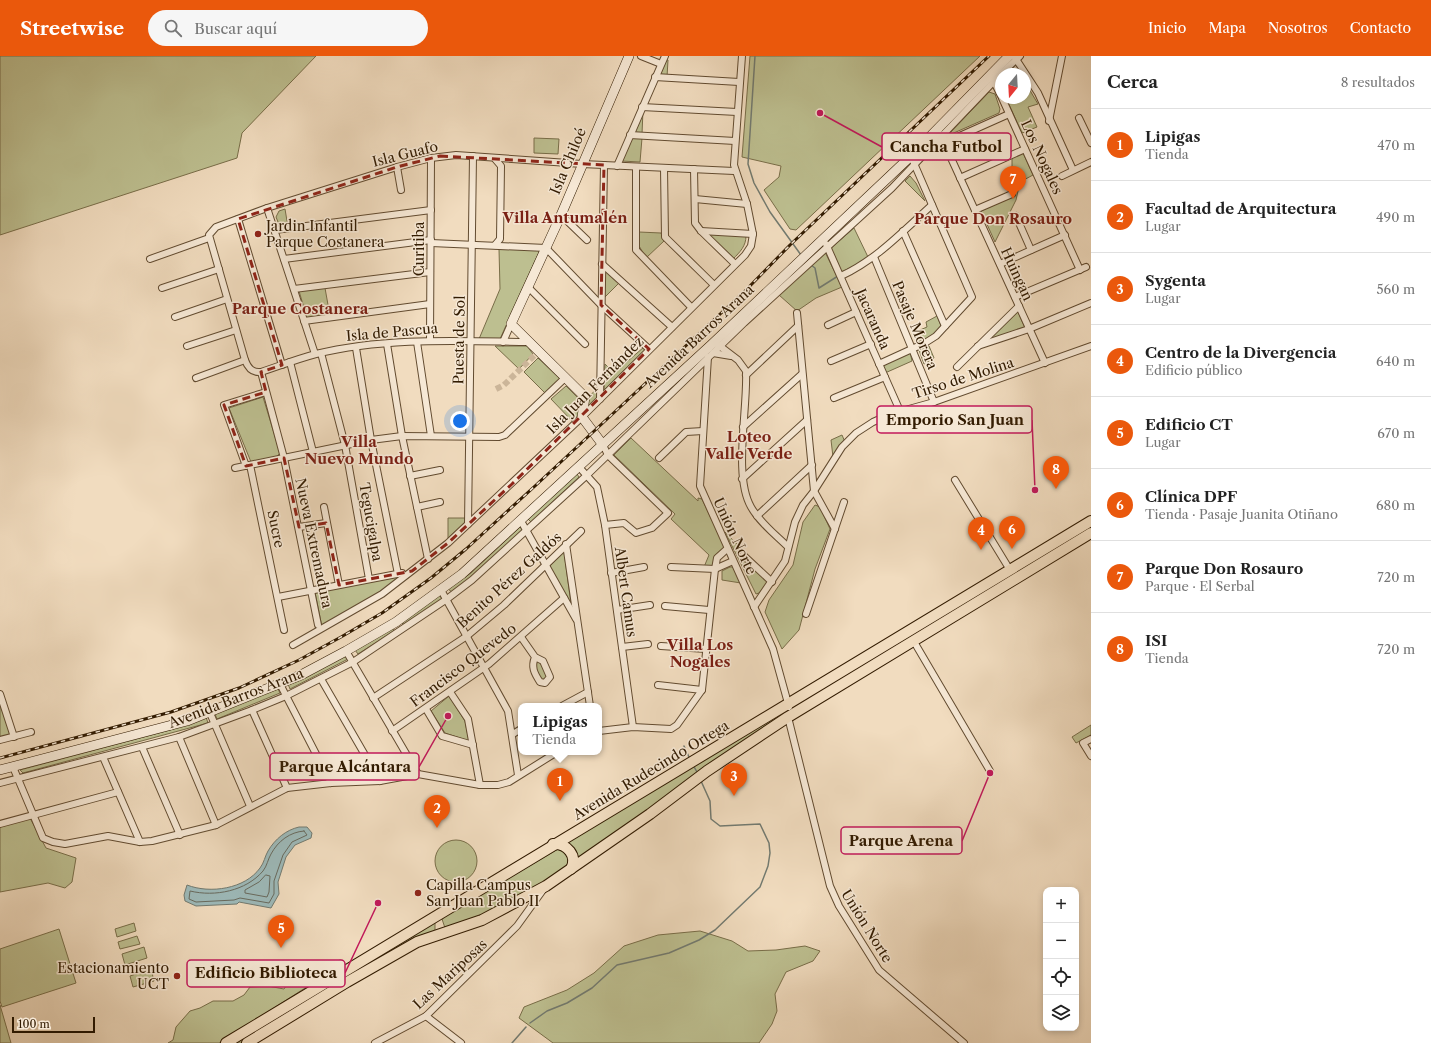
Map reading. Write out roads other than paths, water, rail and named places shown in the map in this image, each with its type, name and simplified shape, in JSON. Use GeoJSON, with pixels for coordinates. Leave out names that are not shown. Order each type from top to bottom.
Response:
{"type":"FeatureCollection","features":[{"type":"Feature","properties":{"kind":"main road","name":"Isla Chiloé"},"geometry":{"type":"LineString","coordinates":[[511,324],[561,215],[629,56]]}},
{"type":"Feature","properties":{"kind":"main road","name":"Avenida Barros Arana"},"geometry":{"type":"LineString","coordinates":[[0,770],[188,721],[210,713],[280,684],[346,652],[396,622],[462,574],[603,445],[715,347],[913,160],[992,78],[1015,57]]}},
{"type":"Feature","properties":{"kind":"main road"},"geometry":{"type":"LineString","coordinates":[[511,324],[585,397],[582,416],[603,445]]}},
{"type":"Feature","properties":{"kind":"main road","name":"Avenida Rudecindo Ortega"},"geometry":{"type":"LineString","coordinates":[[226,1043],[553,844],[1091,521]]}},
{"type":"Feature","properties":{"kind":"main road","name":"Avenida Rudecindo Ortega"},"geometry":{"type":"LineString","coordinates":[[247,1043],[417,942],[482,920],[546,886],[707,771],[791,716],[1091,533]]}},
{"type":"Feature","properties":{"kind":"main road"},"geometry":{"type":"LineString","coordinates":[[1000,588],[1010,570]]}},
{"type":"Feature","properties":{"kind":"main road"},"geometry":{"type":"LineString","coordinates":[[914,640],[916,629],[924,622]]}},
{"type":"Feature","properties":{"kind":"main road"},"geometry":{"type":"LineString","coordinates":[[553,844],[563,845],[569,849],[573,859],[571,869]]}},
{"type":"Feature","properties":{"kind":"main road"},"geometry":{"type":"LineString","coordinates":[[444,932],[439,920],[450,911],[454,905]]}},
{"type":"Feature","properties":{"kind":"street"},"geometry":{"type":"LineString","coordinates":[[641,56],[661,64]]}},
{"type":"Feature","properties":{"kind":"street"},"geometry":{"type":"LineString","coordinates":[[617,166],[665,56]]}},
{"type":"Feature","properties":{"kind":"street"},"geometry":{"type":"LineString","coordinates":[[701,231],[753,234],[747,204],[734,171],[742,56]]}},
{"type":"Feature","properties":{"kind":"street"},"geometry":{"type":"LineString","coordinates":[[1049,121],[1062,56]]}},
{"type":"Feature","properties":{"kind":"street"},"geometry":{"type":"LineString","coordinates":[[1015,57],[1038,93],[1049,121],[1072,170]]}},
{"type":"Feature","properties":{"kind":"street","name":"Avenida Barros Arana"},"geometry":{"type":"LineString","coordinates":[[1006,68],[1015,57]]}},
{"type":"Feature","properties":{"kind":"street"},"geometry":{"type":"LineString","coordinates":[[655,78],[739,82]]}},
{"type":"Feature","properties":{"kind":"street","name":"Los Nogales"},"geometry":{"type":"LineString","coordinates":[[992,78],[995,84]]}},
{"type":"Feature","properties":{"kind":"street","name":"Los Nogales"},"geometry":{"type":"LineString","coordinates":[[1004,104],[1065,236],[1083,269],[1015,297]]}},
{"type":"Feature","properties":{"kind":"street"},"geometry":{"type":"LineString","coordinates":[[642,107],[737,112]]}},
{"type":"Feature","properties":{"kind":"street"},"geometry":{"type":"LineString","coordinates":[[944,143],[1009,114]]}},
{"type":"Feature","properties":{"kind":"street"},"geometry":{"type":"LineString","coordinates":[[1079,118],[1091,143]]}},
{"type":"Feature","properties":{"kind":"street","name":"Huingan"},"geometry":{"type":"LineString","coordinates":[[939,132],[1045,363]]}},
{"type":"Feature","properties":{"kind":"street"},"geometry":{"type":"LineString","coordinates":[[630,135],[735,141]]}},
{"type":"Feature","properties":{"kind":"street"},"geometry":{"type":"LineString","coordinates":[[960,178],[1025,149]]}},
{"type":"Feature","properties":{"kind":"street","name":"Isla Guafo"},"geometry":{"type":"LineString","coordinates":[[150,259],[209,238],[210,232],[214,228],[268,208],[397,167],[448,155],[617,166],[734,171]]}},
{"type":"Feature","properties":{"kind":"street","name":"Puesta de Sol"},"geometry":{"type":"LineString","coordinates":[[468,524],[473,156]]}},
{"type":"Feature","properties":{"kind":"street","name":"Curitiba"},"geometry":{"type":"LineString","coordinates":[[430,340],[431,158]]}},
{"type":"Feature","properties":{"kind":"street"},"geometry":{"type":"LineString","coordinates":[[495,159],[501,166],[500,239],[495,246]]}},
{"type":"Feature","properties":{"kind":"street"},"geometry":{"type":"LineString","coordinates":[[879,364],[936,336],[972,297],[913,160]]}},
{"type":"Feature","properties":{"kind":"street"},"geometry":{"type":"LineString","coordinates":[[1062,176],[1091,162]]}},
{"type":"Feature","properties":{"kind":"street"},"geometry":{"type":"LineString","coordinates":[[600,399],[604,165]]}},
{"type":"Feature","properties":{"kind":"street"},"geometry":{"type":"LineString","coordinates":[[397,167],[401,190]]}},
{"type":"Feature","properties":{"kind":"street"},"geometry":{"type":"LineString","coordinates":[[636,167],[636,250],[691,307]]}},
{"type":"Feature","properties":{"kind":"street"},"geometry":{"type":"LineString","coordinates":[[664,168],[666,237],[714,285]]}},
{"type":"Feature","properties":{"kind":"street"},"geometry":{"type":"LineString","coordinates":[[694,169],[695,222],[701,231],[735,264]]}},
{"type":"Feature","properties":{"kind":"street"},"geometry":{"type":"LineString","coordinates":[[975,210],[1012,194]]}},
{"type":"Feature","properties":{"kind":"street"},"geometry":{"type":"LineString","coordinates":[[694,199],[747,204]]}},
{"type":"Feature","properties":{"kind":"street"},"geometry":{"type":"LineString","coordinates":[[840,276],[859,268],[874,257],[932,205]]}},
{"type":"Feature","properties":{"kind":"street","name":"Tegucigalpa"},"geometry":{"type":"LineString","coordinates":[[268,208],[304,321],[318,354],[333,398],[345,445],[369,580]]}},
{"type":"Feature","properties":{"kind":"street"},"geometry":{"type":"LineString","coordinates":[[275,230],[431,210]]}},
{"type":"Feature","properties":{"kind":"street"},"geometry":{"type":"LineString","coordinates":[[561,215],[587,240]]}},
{"type":"Feature","properties":{"kind":"street"},"geometry":{"type":"LineString","coordinates":[[1016,216],[1031,250]]}},
{"type":"Feature","properties":{"kind":"street"},"geometry":{"type":"LineString","coordinates":[[238,219],[282,365]]}},
{"type":"Feature","properties":{"kind":"street"},"geometry":{"type":"LineString","coordinates":[[903,231],[945,326]]}},
{"type":"Feature","properties":{"kind":"street","name":"Isla Juan Fernández"},"geometry":{"type":"LineString","coordinates":[[293,645],[382,594],[428,559],[468,524],[600,399],[735,264],[748,250],[753,234]]}},
{"type":"Feature","properties":{"kind":"street"},"geometry":{"type":"LineString","coordinates":[[1000,264],[1065,236]]}},
{"type":"Feature","properties":{"kind":"street"},"geometry":{"type":"LineString","coordinates":[[209,238],[245,360],[250,369],[261,372]]}},
{"type":"Feature","properties":{"kind":"street"},"geometry":{"type":"LineString","coordinates":[[284,259],[431,242],[546,248],[601,306],[649,349]]}},
{"type":"Feature","properties":{"kind":"street","name":"Jacaranda"},"geometry":{"type":"LineString","coordinates":[[825,242],[900,411]]}},
{"type":"Feature","properties":{"kind":"street","name":"Pasaje Morera"},"geometry":{"type":"LineString","coordinates":[[874,257],[934,402]]}},
{"type":"Feature","properties":{"kind":"street"},"geometry":{"type":"LineString","coordinates":[[602,264],[672,327]]}},
{"type":"Feature","properties":{"kind":"street"},"geometry":{"type":"LineString","coordinates":[[162,288],[218,269]]}},
{"type":"Feature","properties":{"kind":"street"},"geometry":{"type":"LineString","coordinates":[[294,289],[430,272]]}},
{"type":"Feature","properties":{"kind":"street"},"geometry":{"type":"LineString","coordinates":[[528,287],[585,344]]}},
{"type":"Feature","properties":{"kind":"street"},"geometry":{"type":"LineString","coordinates":[[175,317],[228,299]]}},
{"type":"Feature","properties":{"kind":"street"},"geometry":{"type":"LineString","coordinates":[[978,346],[1029,329],[1091,303]]}},
{"type":"Feature","properties":{"kind":"street"},"geometry":{"type":"LineString","coordinates":[[304,321],[430,304]]}},
{"type":"Feature","properties":{"kind":"street"},"geometry":{"type":"LineString","coordinates":[[957,367],[1019,306]]}},
{"type":"Feature","properties":{"kind":"street"},"geometry":{"type":"LineString","coordinates":[[828,325],[856,312]]}},
{"type":"Feature","properties":{"kind":"street"},"geometry":{"type":"LineString","coordinates":[[797,313],[814,492],[835,529]]}},
{"type":"Feature","properties":{"kind":"street","name":"Isla Chiloé"},"geometry":{"type":"LineString","coordinates":[[503,342],[511,324]]}},
{"type":"Feature","properties":{"kind":"street"},"geometry":{"type":"LineString","coordinates":[[746,375],[798,326]]}},
{"type":"Feature","properties":{"kind":"street"},"geometry":{"type":"LineString","coordinates":[[187,346],[236,330]]}},
{"type":"Feature","properties":{"kind":"street","name":"Isla de Pascua"},"geometry":{"type":"LineString","coordinates":[[261,372],[318,354],[387,344],[430,340],[529,342]]}},
{"type":"Feature","properties":{"kind":"street"},"geometry":{"type":"LineString","coordinates":[[417,342],[431,436]]}},
{"type":"Feature","properties":{"kind":"street"},"geometry":{"type":"LineString","coordinates":[[387,344],[402,436],[428,559]]}},
{"type":"Feature","properties":{"kind":"street"},"geometry":{"type":"LineString","coordinates":[[831,361],[870,344]]}},
{"type":"Feature","properties":{"kind":"street","name":"Tirso de Molina"},"geometry":{"type":"LineString","coordinates":[[754,607],[785,561],[798,513],[814,492],[833,460],[849,440],[873,422],[900,411],[934,402],[1091,346]]}},
{"type":"Feature","properties":{"kind":"street"},"geometry":{"type":"LineString","coordinates":[[715,347],[733,357],[743,366],[746,375],[742,479],[747,500],[757,516],[788,547]]}},
{"type":"Feature","properties":{"kind":"street"},"geometry":{"type":"LineString","coordinates":[[715,347],[733,357]]}},
{"type":"Feature","properties":{"kind":"street"},"geometry":{"type":"LineString","coordinates":[[356,348],[371,440],[398,574]]}},
{"type":"Feature","properties":{"kind":"street","name":"Avenida Barros Arana"},"geometry":{"type":"LineString","coordinates":[[0,783],[179,737],[286,696],[353,662],[402,631],[472,580],[608,455],[694,371],[704,357]]}},
{"type":"Feature","properties":{"kind":"street","name":"Unión Norte"},"geometry":{"type":"LineString","coordinates":[[704,357],[707,373],[700,486],[773,649],[791,716],[830,886],[836,901],[879,970],[964,1043]]}},
{"type":"Feature","properties":{"kind":"street"},"geometry":{"type":"LineString","coordinates":[[196,378],[245,360]]}},
{"type":"Feature","properties":{"kind":"street"},"geometry":{"type":"LineString","coordinates":[[290,362],[313,452]]}},
{"type":"Feature","properties":{"kind":"street","name":"Avenida Barros Arana"},"geometry":{"type":"LineString","coordinates":[[694,371],[702,370],[707,373]]}},
{"type":"Feature","properties":{"kind":"street","name":"Nueva Extremadura"},"geometry":{"type":"LineString","coordinates":[[261,372],[284,458],[318,625]]}},
{"type":"Feature","properties":{"kind":"street"},"geometry":{"type":"LineString","coordinates":[[743,427],[802,374]]}},
{"type":"Feature","properties":{"kind":"street"},"geometry":{"type":"LineString","coordinates":[[834,398],[885,377]]}},
{"type":"Feature","properties":{"kind":"street"},"geometry":{"type":"LineString","coordinates":[[235,468],[371,440],[402,436],[497,438],[502,436],[565,378]]}},
{"type":"Feature","properties":{"kind":"street","name":"Sucre"},"geometry":{"type":"LineString","coordinates":[[266,392],[224,405],[248,466],[278,597],[284,630]]}},
{"type":"Feature","properties":{"kind":"street"},"geometry":{"type":"LineString","coordinates":[[742,479],[807,420]]}},
{"type":"Feature","properties":{"kind":"street"},"geometry":{"type":"LineString","coordinates":[[659,458],[686,432],[703,431]]}},
{"type":"Feature","properties":{"kind":"street"},"geometry":{"type":"LineString","coordinates":[[603,445],[608,455],[668,513],[652,528],[636,533],[624,523],[605,525]]}},
{"type":"Feature","properties":{"kind":"street"},"geometry":{"type":"LineString","coordinates":[[757,516],[812,465]]}},
{"type":"Feature","properties":{"kind":"street","name":"Albert Camus"},"geometry":{"type":"LineString","coordinates":[[579,467],[596,487],[605,525],[633,727]]}},
{"type":"Feature","properties":{"kind":"street"},"geometry":{"type":"LineString","coordinates":[[410,476],[440,470]]}},
{"type":"Feature","properties":{"kind":"street"},"geometry":{"type":"LineString","coordinates":[[955,480],[1010,570]]}},
{"type":"Feature","properties":{"kind":"street"},"geometry":{"type":"LineString","coordinates":[[417,507],[440,502]]}},
{"type":"Feature","properties":{"kind":"street"},"geometry":{"type":"LineString","coordinates":[[806,614],[844,502]]}},
{"type":"Feature","properties":{"kind":"street"},"geometry":{"type":"LineString","coordinates":[[324,507],[339,585]]}},
{"type":"Feature","properties":{"kind":"street"},"geometry":{"type":"LineString","coordinates":[[520,521],[579,623]]}},
{"type":"Feature","properties":{"kind":"street"},"geometry":{"type":"LineString","coordinates":[[299,527],[326,523]]}},
{"type":"Feature","properties":{"kind":"street","name":"Benito Pérez Galdós"},"geometry":{"type":"LineString","coordinates":[[373,698],[467,636],[504,605],[581,531]]}},
{"type":"Feature","properties":{"kind":"street"},"geometry":{"type":"LineString","coordinates":[[566,544],[579,623],[590,703]]}},
{"type":"Feature","properties":{"kind":"street"},"geometry":{"type":"LineString","coordinates":[[602,731],[633,727],[671,729],[677,725],[702,690],[709,610],[715,569],[717,558],[727,549]]}},
{"type":"Feature","properties":{"kind":"street"},"geometry":{"type":"LineString","coordinates":[[743,555],[772,582]]}},
{"type":"Feature","properties":{"kind":"street"},"geometry":{"type":"LineString","coordinates":[[671,567],[715,569],[733,561]]}},
{"type":"Feature","properties":{"kind":"street"},"geometry":{"type":"LineString","coordinates":[[611,573],[644,567]]}},
{"type":"Feature","properties":{"kind":"street"},"geometry":{"type":"LineString","coordinates":[[278,597],[412,571]]}},
{"type":"Feature","properties":{"kind":"street"},"geometry":{"type":"LineString","coordinates":[[441,590],[508,711],[513,734],[518,775]]}},
{"type":"Feature","properties":{"kind":"street","name":"Francisco Quevedo"},"geometry":{"type":"LineString","coordinates":[[392,731],[484,668],[564,598]]}},
{"type":"Feature","properties":{"kind":"street"},"geometry":{"type":"LineString","coordinates":[[617,610],[650,606]]}},
{"type":"Feature","properties":{"kind":"street"},"geometry":{"type":"LineString","coordinates":[[664,606],[709,610]]}},
{"type":"Feature","properties":{"kind":"street"},"geometry":{"type":"LineString","coordinates":[[396,622],[402,631]]}},
{"type":"Feature","properties":{"kind":"street"},"geometry":{"type":"LineString","coordinates":[[521,637],[535,657]]}},
{"type":"Feature","properties":{"kind":"street"},"geometry":{"type":"LineString","coordinates":[[914,640],[990,771]]}},
{"type":"Feature","properties":{"kind":"street"},"geometry":{"type":"LineString","coordinates":[[622,648],[648,644]]}},
{"type":"Feature","properties":{"kind":"street"},"geometry":{"type":"LineString","coordinates":[[661,646],[706,649]]}},
{"type":"Feature","properties":{"kind":"street"},"geometry":{"type":"LineString","coordinates":[[346,652],[418,774]]}},
{"type":"Feature","properties":{"kind":"street"},"geometry":{"type":"LineString","coordinates":[[321,679],[380,781]]}},
{"type":"Feature","properties":{"kind":"street"},"geometry":{"type":"LineString","coordinates":[[280,684],[332,783]]}},
{"type":"Feature","properties":{"kind":"street"},"geometry":{"type":"LineString","coordinates":[[658,685],[702,690]]}},
{"type":"Feature","properties":{"kind":"street"},"geometry":{"type":"LineString","coordinates":[[450,692],[468,719],[480,785]]}},
{"type":"Feature","properties":{"kind":"street"},"geometry":{"type":"LineString","coordinates":[[568,703],[588,692]]}},
{"type":"Feature","properties":{"kind":"street"},"geometry":{"type":"LineString","coordinates":[[1,698],[14,737]]}},
{"type":"Feature","properties":{"kind":"street"},"geometry":{"type":"LineString","coordinates":[[426,709],[442,736],[473,745]]}},
{"type":"Feature","properties":{"kind":"street"},"geometry":{"type":"LineString","coordinates":[[252,710],[287,788]]}},
{"type":"Feature","properties":{"kind":"street"},"geometry":{"type":"LineString","coordinates":[[210,713],[250,806]]}},
{"type":"Feature","properties":{"kind":"street"},"geometry":{"type":"LineString","coordinates":[[513,734],[518,731]]}},
{"type":"Feature","properties":{"kind":"street"},"geometry":{"type":"LineString","coordinates":[[0,740],[31,732]]}},
{"type":"Feature","properties":{"kind":"street"},"geometry":{"type":"LineString","coordinates":[[179,737],[216,825]]}},
{"type":"Feature","properties":{"kind":"street"},"geometry":{"type":"LineString","coordinates":[[1091,739],[1084,743],[1091,756]]}},
{"type":"Feature","properties":{"kind":"street"},"geometry":{"type":"LineString","coordinates":[[142,747],[180,835]]}},
{"type":"Feature","properties":{"kind":"street"},"geometry":{"type":"LineString","coordinates":[[13,767],[43,838],[59,844],[65,844],[108,836],[140,842],[180,835],[216,825],[287,788],[332,783],[380,781],[418,774],[480,785],[498,785],[509,782],[552,755]]}},
{"type":"Feature","properties":{"kind":"street"},"geometry":{"type":"LineString","coordinates":[[103,757],[140,842]]}},
{"type":"Feature","properties":{"kind":"street"},"geometry":{"type":"LineString","coordinates":[[0,824],[118,792]]}},
{"type":"Feature","properties":{"kind":"street","name":"Las Mariposas"},"geometry":{"type":"LineString","coordinates":[[374,1043],[426,1016],[517,926],[546,886]]}},
{"type":"Feature","properties":{"kind":"street"},"geometry":{"type":"LineString","coordinates":[[526,897],[530,909]]}},
{"type":"Feature","properties":{"kind":"street"},"geometry":{"type":"LineString","coordinates":[[426,1016],[461,1043]]}},
{"type":"Feature","properties":{"kind":"water"},"geometry":{"type":"Polygon","coordinates":[[[299,827],[307,827],[312,833],[311,838],[295,845],[286,857],[278,882],[279,894],[271,908],[239,902],[237,904],[196,906],[185,901],[184,895],[187,885],[196,888],[216,889],[226,888],[246,881],[254,875],[263,864],[268,851],[277,839],[290,830],[299,827]]]}},
{"type":"Feature","properties":{"kind":"waterway"},"geometry":{"type":"LineString","coordinates":[[755,56],[748,164],[754,183],[770,212],[801,255]]}},
{"type":"Feature","properties":{"kind":"waterway"},"geometry":{"type":"LineString","coordinates":[[811,265],[815,268],[819,288],[838,276]]}},
{"type":"Feature","properties":{"kind":"waterway"},"geometry":{"type":"LineString","coordinates":[[900,414],[903,420]]}},
{"type":"Feature","properties":{"kind":"waterway"},"geometry":{"type":"LineString","coordinates":[[684,746],[689,757]]}},
{"type":"Feature","properties":{"kind":"waterway"},"geometry":{"type":"LineString","coordinates":[[693,765],[697,772]]}},
{"type":"Feature","properties":{"kind":"waterway"},"geometry":{"type":"LineString","coordinates":[[530,1023],[547,1011],[567,1003],[592,988],[617,965],[669,953],[699,940],[715,930],[760,887],[768,866],[770,853],[769,843],[760,824],[720,826],[711,819],[710,801],[701,781]]}},
{"type":"Feature","properties":{"kind":"waterway"},"geometry":{"type":"LineString","coordinates":[[512,1043],[526,1027]]}},
{"type":"Feature","properties":{"kind":"tunnel"},"geometry":{"type":"LineString","coordinates":[[496,389],[504,385],[539,351]]}},
{"type":"Feature","properties":{"kind":"railway"},"geometry":{"type":"LineString","coordinates":[[0,758],[171,712],[239,688],[299,660],[382,613],[431,578],[466,549],[535,486],[747,289],[790,245],[989,56]]}},
{"type":"Feature","properties":{"kind":"place","name":"Cancha Futbol"},"geometry":{"type":"Point","coordinates":[820,113]}},
{"type":"Feature","properties":{"kind":"place","name":"Parque Don Rosauro"},"geometry":{"type":"Point","coordinates":[1013,199]}},
{"type":"Feature","properties":{"kind":"place","name":"Jardin Infantil Parque Costanera"},"geometry":{"type":"Point","coordinates":[258,234]}},
{"type":"Feature","properties":{"kind":"place","name":"ISI"},"geometry":{"type":"Point","coordinates":[1056,489]}},
{"type":"Feature","properties":{"kind":"place","name":"Emporio San Juan"},"geometry":{"type":"Point","coordinates":[1035,490]}},
{"type":"Feature","properties":{"kind":"place","name":"Clínica DPF"},"geometry":{"type":"Point","coordinates":[1012,549]}},
{"type":"Feature","properties":{"kind":"place","name":"Centro de la Divergencia"},"geometry":{"type":"Point","coordinates":[981,550]}},
{"type":"Feature","properties":{"kind":"place","name":"Parque Alcántara"},"geometry":{"type":"Point","coordinates":[448,716]}},
{"type":"Feature","properties":{"kind":"place","name":"Parque Arena"},"geometry":{"type":"Point","coordinates":[990,773]}},
{"type":"Feature","properties":{"kind":"place","name":"Sygenta"},"geometry":{"type":"Point","coordinates":[734,796]}},
{"type":"Feature","properties":{"kind":"place","name":"Lipigas"},"geometry":{"type":"Point","coordinates":[560,801]}},
{"type":"Feature","properties":{"kind":"place","name":"Facultad de Arquitectura"},"geometry":{"type":"Point","coordinates":[437,828]}},
{"type":"Feature","properties":{"kind":"place","name":"Capilla Campus San Juan Pablo II"},"geometry":{"type":"Point","coordinates":[418,893]}},
{"type":"Feature","properties":{"kind":"place","name":"Edificio Biblioteca"},"geometry":{"type":"Point","coordinates":[378,903]}},
{"type":"Feature","properties":{"kind":"place","name":"Edificio CT"},"geometry":{"type":"Point","coordinates":[281,948]}},
{"type":"Feature","properties":{"kind":"place","name":"Estacionamiento UCT"},"geometry":{"type":"Point","coordinates":[177,976]}},
{"type":"Feature","properties":{"kind":"district","name":"Villa Antumalén"},"geometry":{"type":"Point","coordinates":[565,217]}},
{"type":"Feature","properties":{"kind":"district","name":"Parque Don Rosauro"},"geometry":{"type":"Point","coordinates":[993,218]}},
{"type":"Feature","properties":{"kind":"district","name":"Parque Costanera"},"geometry":{"type":"Point","coordinates":[300,308]}},
{"type":"Feature","properties":{"kind":"district","name":"Loteo Valle Verde"},"geometry":{"type":"Point","coordinates":[749,444]}},
{"type":"Feature","properties":{"kind":"district","name":"Villa Nuevo Mundo"},"geometry":{"type":"Point","coordinates":[359,450]}},
{"type":"Feature","properties":{"kind":"district","name":"Villa Los Nogales"},"geometry":{"type":"Point","coordinates":[700,652]}}]}
